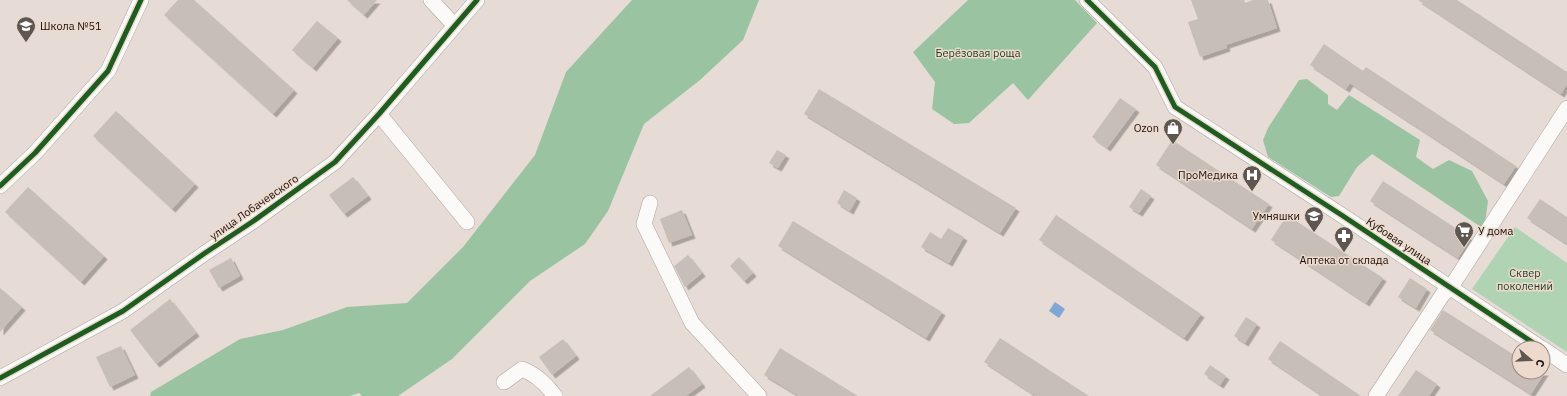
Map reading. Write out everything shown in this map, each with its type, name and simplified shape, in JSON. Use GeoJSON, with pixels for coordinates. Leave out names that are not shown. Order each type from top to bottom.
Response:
{"type":"FeatureCollection","features":[{"type":"Feature","properties":{"kind":"street"},"geometry":{"type":"LineString","coordinates":[[0,186],[35,154],[108,71],[142,0]]}},
{"type":"Feature","properties":{"kind":"street"},"geometry":{"type":"LineString","coordinates":[[431,0],[454,25]]}},
{"type":"Feature","properties":{"kind":"street","name":"улица Лобачевского"},"geometry":{"type":"LineString","coordinates":[[0,378],[123,311],[205,252],[252,222],[335,162],[380,114],[454,25],[477,0]]}},
{"type":"Feature","properties":{"kind":"street","name":"Кубовая улица"},"geometry":{"type":"LineString","coordinates":[[1087,0],[1155,67],[1175,107],[1451,287],[1529,340]]}},
{"type":"Feature","properties":{"kind":"street"},"geometry":{"type":"LineString","coordinates":[[1376,396],[1442,294],[1451,287],[1567,108]]}},
{"type":"Feature","properties":{"kind":"street"},"geometry":{"type":"LineString","coordinates":[[380,114],[467,222]]}},
{"type":"Feature","properties":{"kind":"street"},"geometry":{"type":"LineString","coordinates":[[650,203],[644,224],[692,323],[759,396]]}},
{"type":"Feature","properties":{"kind":"street","name":"Кубовая улица"},"geometry":{"type":"LineString","coordinates":[[1551,355],[1567,365]]}},
{"type":"Feature","properties":{"kind":"street"},"geometry":{"type":"LineString","coordinates":[[504,382],[522,369],[530,372],[546,384],[555,396]]}},
{"type":"Feature","properties":{"kind":"green space"},"geometry":{"type":"Polygon","coordinates":[[[632,0],[759,0],[743,40],[700,80],[644,124],[608,211],[585,244],[530,281],[452,359],[398,396],[362,396],[359,393],[350,396],[150,396],[151,392],[240,339],[283,330],[347,307],[407,303],[463,247],[535,155],[566,72],[632,0]]]}},
{"type":"Feature","properties":{"kind":"green space","name":"Берёзовая роща"},"geometry":{"type":"Polygon","coordinates":[[[968,0],[1075,0],[1097,23],[1028,100],[1013,83],[969,123],[954,124],[932,109],[935,82],[913,52],[968,0]]]}},
{"type":"Feature","properties":{"kind":"green space"},"geometry":{"type":"Polygon","coordinates":[[[1307,79],[1328,95],[1328,104],[1337,110],[1349,95],[1420,140],[1416,157],[1433,169],[1449,160],[1472,171],[1488,201],[1485,223],[1481,227],[1372,154],[1357,167],[1339,196],[1331,197],[1268,157],[1263,140],[1268,128],[1299,80],[1307,79]]]}},
{"type":"Feature","properties":{"kind":"green space","name":"Сквер поколений"},"geometry":{"type":"Polygon","coordinates":[[[1515,227],[1567,263],[1567,352],[1551,340],[1472,289],[1515,227]]]}},
{"type":"Feature","properties":{"kind":"water"},"geometry":{"type":"Polygon","coordinates":[[[1055,302],[1065,309],[1059,318],[1049,311],[1055,302]]]}},
{"type":"Feature","properties":{"kind":"building"},"geometry":{"type":"Polygon","coordinates":[[[178,0],[194,0],[294,90],[273,114],[164,15],[178,0]]]}},
{"type":"Feature","properties":{"kind":"building"},"geometry":{"type":"Polygon","coordinates":[[[347,0],[377,0],[364,15],[347,0]]]}},
{"type":"Feature","properties":{"kind":"building"},"geometry":{"type":"Polygon","coordinates":[[[1191,0],[1244,0],[1245,3],[1253,0],[1268,0],[1277,28],[1226,45],[1227,48],[1200,57],[1188,22],[1198,19],[1191,0]]]}},
{"type":"Feature","properties":{"kind":"building"},"geometry":{"type":"Polygon","coordinates":[[[1418,0],[1457,0],[1567,72],[1567,84],[1561,94],[1418,0]]]}},
{"type":"Feature","properties":{"kind":"building"},"geometry":{"type":"Polygon","coordinates":[[[317,21],[338,38],[313,68],[292,50],[317,21]]]}},
{"type":"Feature","properties":{"kind":"building"},"geometry":{"type":"Polygon","coordinates":[[[1324,44],[1363,71],[1366,67],[1516,166],[1504,184],[1350,83],[1346,89],[1310,65],[1324,44]]]}},
{"type":"Feature","properties":{"kind":"building"},"geometry":{"type":"Polygon","coordinates":[[[819,89],[1016,208],[1000,233],[804,114],[819,89]]]}},
{"type":"Feature","properties":{"kind":"building"},"geometry":{"type":"Polygon","coordinates":[[[1120,98],[1136,109],[1107,148],[1092,137],[1120,98]]]}},
{"type":"Feature","properties":{"kind":"building"},"geometry":{"type":"Polygon","coordinates":[[[116,111],[195,184],[172,209],[93,136],[116,111]]]}},
{"type":"Feature","properties":{"kind":"building"},"geometry":{"type":"Polygon","coordinates":[[[1172,140],[1269,204],[1252,229],[1156,165],[1172,140]]]}},
{"type":"Feature","properties":{"kind":"building"},"geometry":{"type":"Polygon","coordinates":[[[777,150],[786,155],[778,168],[769,163],[777,150]]]}},
{"type":"Feature","properties":{"kind":"building"},"geometry":{"type":"Polygon","coordinates":[[[353,177],[368,196],[344,214],[329,195],[353,177]]]}},
{"type":"Feature","properties":{"kind":"building"},"geometry":{"type":"Polygon","coordinates":[[[1383,181],[1471,238],[1458,258],[1370,201],[1383,181]]]}},
{"type":"Feature","properties":{"kind":"building"},"geometry":{"type":"Polygon","coordinates":[[[28,187],[104,256],[81,282],[5,212],[28,187]]]}},
{"type":"Feature","properties":{"kind":"building"},"geometry":{"type":"Polygon","coordinates":[[[1141,189],[1151,196],[1139,213],[1129,207],[1141,189]]]}},
{"type":"Feature","properties":{"kind":"building"},"geometry":{"type":"Polygon","coordinates":[[[844,190],[857,198],[850,211],[837,203],[844,190]]]}},
{"type":"Feature","properties":{"kind":"building"},"geometry":{"type":"Polygon","coordinates":[[[1540,199],[1567,217],[1567,244],[1527,218],[1540,199]]]}},
{"type":"Feature","properties":{"kind":"building"},"geometry":{"type":"Polygon","coordinates":[[[682,210],[692,235],[669,243],[660,219],[682,210]]]}},
{"type":"Feature","properties":{"kind":"building"},"geometry":{"type":"Polygon","coordinates":[[[1056,215],[1201,314],[1184,338],[1039,240],[1056,215]]]}},
{"type":"Feature","properties":{"kind":"building"},"geometry":{"type":"Polygon","coordinates":[[[1287,215],[1383,278],[1366,303],[1271,240],[1287,215]]]}},
{"type":"Feature","properties":{"kind":"building"},"geometry":{"type":"Polygon","coordinates":[[[793,221],[942,312],[926,338],[778,246],[793,221]]]}},
{"type":"Feature","properties":{"kind":"building"},"geometry":{"type":"Polygon","coordinates":[[[948,228],[964,237],[949,263],[921,247],[930,232],[941,239],[948,228]]]}},
{"type":"Feature","properties":{"kind":"building"},"geometry":{"type":"Polygon","coordinates":[[[688,255],[702,273],[685,287],[674,266],[688,255]]]}},
{"type":"Feature","properties":{"kind":"building"},"geometry":{"type":"Polygon","coordinates":[[[739,257],[753,273],[744,281],[730,266],[739,257]]]}},
{"type":"Feature","properties":{"kind":"building"},"geometry":{"type":"Polygon","coordinates":[[[231,258],[240,276],[219,288],[209,270],[231,258]]]}},
{"type":"Feature","properties":{"kind":"building"},"geometry":{"type":"Polygon","coordinates":[[[1410,278],[1427,289],[1416,308],[1398,297],[1410,278]]]}},
{"type":"Feature","properties":{"kind":"building"},"geometry":{"type":"Polygon","coordinates":[[[0,288],[22,307],[0,332],[0,288]]]}},
{"type":"Feature","properties":{"kind":"building"},"geometry":{"type":"Polygon","coordinates":[[[170,299],[196,333],[156,364],[130,330],[170,299]]]}},
{"type":"Feature","properties":{"kind":"building"},"geometry":{"type":"Polygon","coordinates":[[[1443,310],[1511,353],[1511,380],[1540,380],[1531,394],[1430,330],[1443,310]]]}},
{"type":"Feature","properties":{"kind":"building"},"geometry":{"type":"Polygon","coordinates":[[[1246,317],[1257,324],[1245,343],[1234,336],[1246,317]]]}},
{"type":"Feature","properties":{"kind":"building"},"geometry":{"type":"Polygon","coordinates":[[[1000,338],[1089,396],[1036,396],[984,362],[1000,338]]]}},
{"type":"Feature","properties":{"kind":"building"},"geometry":{"type":"Polygon","coordinates":[[[563,339],[576,356],[552,375],[539,357],[563,339]]]}},
{"type":"Feature","properties":{"kind":"building"},"geometry":{"type":"Polygon","coordinates":[[[1280,341],[1361,396],[1323,396],[1268,359],[1280,341]]]}},
{"type":"Feature","properties":{"kind":"building"},"geometry":{"type":"Polygon","coordinates":[[[121,346],[135,375],[110,387],[96,357],[121,346]]]}},
{"type":"Feature","properties":{"kind":"building"},"geometry":{"type":"Polygon","coordinates":[[[780,348],[858,396],[799,396],[764,375],[780,348]]]}},
{"type":"Feature","properties":{"kind":"building"},"geometry":{"type":"Polygon","coordinates":[[[1210,365],[1226,376],[1220,385],[1204,374],[1210,365]]]}},
{"type":"Feature","properties":{"kind":"building"},"geometry":{"type":"Polygon","coordinates":[[[689,367],[702,384],[686,396],[650,396],[689,367]]]}},
{"type":"Feature","properties":{"kind":"building"},"geometry":{"type":"Polygon","coordinates":[[[1416,370],[1437,384],[1429,396],[1398,396],[1416,370]]]}},
{"type":"Feature","properties":{"kind":"cycle path"},"geometry":{"type":"LineString","coordinates":[[0,186],[35,153],[108,71],[141,0]]}},
{"type":"Feature","properties":{"kind":"cycle path"},"geometry":{"type":"LineString","coordinates":[[0,378],[123,311],[252,222],[335,162],[379,114],[477,0]]}},
{"type":"Feature","properties":{"kind":"cycle path"},"geometry":{"type":"LineString","coordinates":[[1087,0],[1155,67],[1175,107],[1343,216],[1529,340]]}},
{"type":"Feature","properties":{"kind":"place","name":"Школа №51"},"geometry":{"type":"Point","coordinates":[26,43]}},
{"type":"Feature","properties":{"kind":"place","name":"Ozon"},"geometry":{"type":"Point","coordinates":[1173,145]}},
{"type":"Feature","properties":{"kind":"place","name":"ПроМедика"},"geometry":{"type":"Point","coordinates":[1252,192]}},
{"type":"Feature","properties":{"kind":"place","name":"Умняшки"},"geometry":{"type":"Point","coordinates":[1314,233]}},
{"type":"Feature","properties":{"kind":"place","name":"У дома"},"geometry":{"type":"Point","coordinates":[1464,248]}},
{"type":"Feature","properties":{"kind":"place","name":"Аптека от склада"},"geometry":{"type":"Point","coordinates":[1344,253]}}]}
